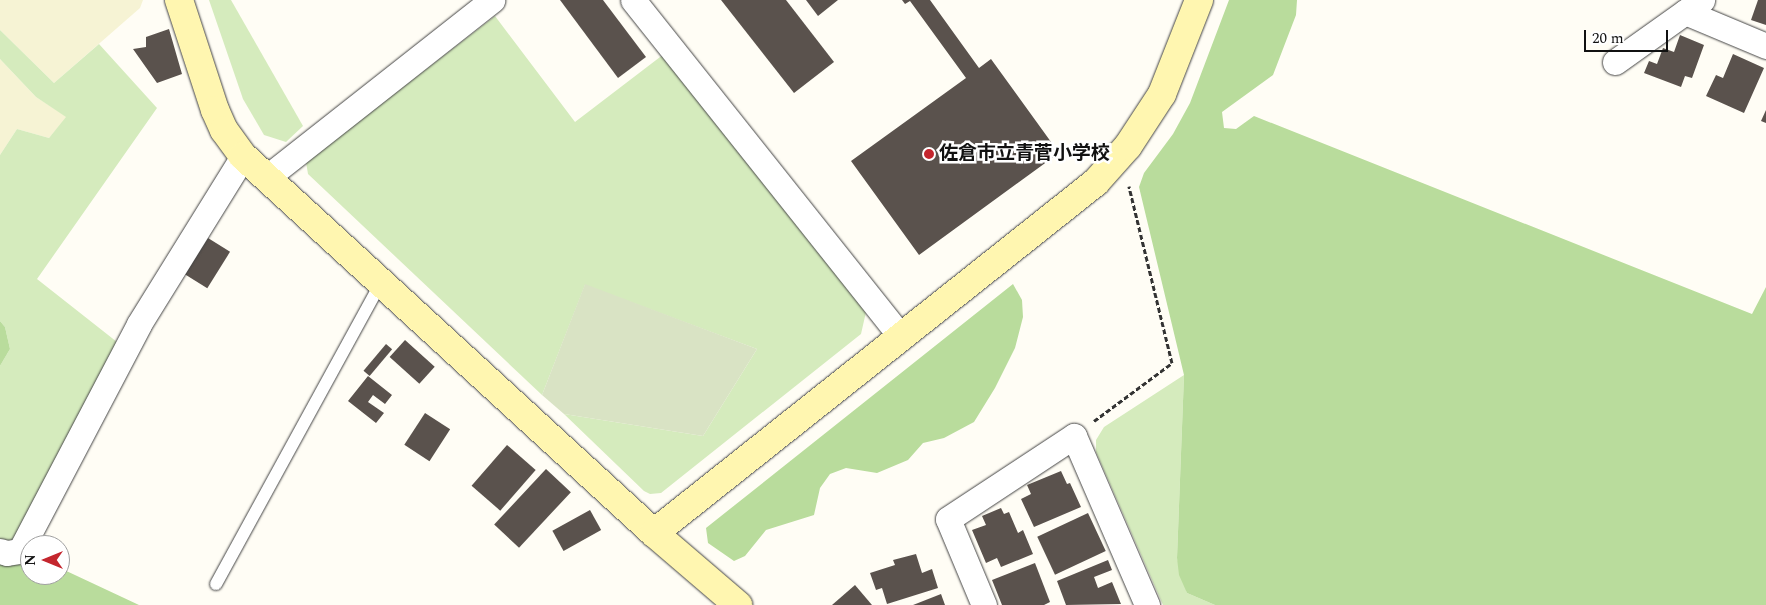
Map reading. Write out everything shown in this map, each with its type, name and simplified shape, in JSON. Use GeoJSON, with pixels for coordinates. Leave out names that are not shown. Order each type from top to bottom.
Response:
{"type":"FeatureCollection","features":[{"type":"Feature","properties":{"kind":"street"},"geometry":{"type":"LineString","coordinates":[[179,0],[215,110],[224,130],[243,156],[654,533],[738,605]]}},
{"type":"Feature","properties":{"kind":"street"},"geometry":{"type":"LineString","coordinates":[[266,178],[492,0]]}},
{"type":"Feature","properties":{"kind":"street"},"geometry":{"type":"LineString","coordinates":[[633,0],[901,337]]}},
{"type":"Feature","properties":{"kind":"street"},"geometry":{"type":"LineString","coordinates":[[654,533],[1089,188],[1116,161],[1162,94],[1199,0]]}},
{"type":"Feature","properties":{"kind":"street"},"geometry":{"type":"LineString","coordinates":[[1615,62],[1694,6],[1766,46]]}},
{"type":"Feature","properties":{"kind":"street"},"geometry":{"type":"LineString","coordinates":[[0,551],[7,553],[20,551],[139,324],[243,156]]}},
{"type":"Feature","properties":{"kind":"street"},"geometry":{"type":"LineString","coordinates":[[984,605],[948,520],[1074,436],[1147,605]]}},
{"type":"Feature","properties":{"kind":"lane"},"geometry":{"type":"LineString","coordinates":[[216,584],[381,283]]}},
{"type":"Feature","properties":{"kind":"path"},"geometry":{"type":"LineString","coordinates":[[1074,436],[1172,363],[1128,185]]}},
{"type":"Feature","properties":{"kind":"shaded area"},"geometry":{"type":"Polygon","coordinates":[[[0,0],[143,0],[140,8],[54,83],[0,30],[0,0]]]}},
{"type":"Feature","properties":{"kind":"shaded area"},"geometry":{"type":"Polygon","coordinates":[[[0,59],[36,97],[67,117],[49,138],[17,129],[0,155],[0,59]]]}},
{"type":"Feature","properties":{"kind":"green space"},"geometry":{"type":"Polygon","coordinates":[[[209,0],[231,0],[303,126],[286,142],[264,135],[243,99],[209,0]]]}},
{"type":"Feature","properties":{"kind":"green space"},"geometry":{"type":"Polygon","coordinates":[[[1229,0],[1297,0],[1296,15],[1273,75],[1222,112],[1224,128],[1236,129],[1254,116],[1752,314],[1766,287],[1766,605],[1215,605],[1187,593],[1179,575],[1177,558],[1184,375],[1139,187],[1144,173],[1173,134],[1190,103],[1229,0]]]}},
{"type":"Feature","properties":{"kind":"green space"},"geometry":{"type":"Polygon","coordinates":[[[495,16],[575,122],[664,54],[866,312],[861,334],[661,493],[650,494],[644,491],[564,414],[703,436],[757,349],[585,285],[542,395],[308,174],[306,162],[495,16]]]}},
{"type":"Feature","properties":{"kind":"green space"},"geometry":{"type":"Polygon","coordinates":[[[0,30],[54,83],[99,44],[157,108],[37,279],[117,342],[22,535],[20,535],[18,544],[0,545],[0,366],[10,349],[5,327],[0,321],[0,155],[17,129],[49,138],[66,117],[36,97],[0,59],[0,30]]]}},
{"type":"Feature","properties":{"kind":"green space"},"geometry":{"type":"Polygon","coordinates":[[[585,284],[757,349],[703,436],[564,414],[542,395],[585,284]]]}},
{"type":"Feature","properties":{"kind":"green space"},"geometry":{"type":"Polygon","coordinates":[[[1013,284],[1022,300],[1023,317],[1015,348],[995,388],[974,422],[944,438],[923,443],[908,460],[877,473],[846,468],[830,474],[820,488],[814,515],[766,530],[745,556],[734,561],[708,543],[706,528],[1013,284]]]}},
{"type":"Feature","properties":{"kind":"green space"},"geometry":{"type":"Polygon","coordinates":[[[0,321],[5,327],[10,349],[0,366],[0,321]]]}},
{"type":"Feature","properties":{"kind":"green space"},"geometry":{"type":"Polygon","coordinates":[[[1184,375],[1177,558],[1187,593],[1215,605],[1163,605],[1096,452],[1096,440],[1104,427],[1184,375]]]}},
{"type":"Feature","properties":{"kind":"green space"},"geometry":{"type":"Polygon","coordinates":[[[20,555],[20,585],[70,585],[70,573],[139,605],[0,605],[0,558],[20,555]]]}},
{"type":"Feature","properties":{"kind":"building"},"geometry":{"type":"Polygon","coordinates":[[[560,0],[603,0],[646,57],[618,78],[560,0]]]}},
{"type":"Feature","properties":{"kind":"building"},"geometry":{"type":"Polygon","coordinates":[[[721,0],[786,0],[834,62],[794,93],[721,0]]]}},
{"type":"Feature","properties":{"kind":"building"},"geometry":{"type":"Polygon","coordinates":[[[806,0],[838,0],[818,16],[806,0]]]}},
{"type":"Feature","properties":{"kind":"building"},"geometry":{"type":"Polygon","coordinates":[[[902,0],[930,0],[979,68],[991,59],[1059,153],[919,255],[851,161],[966,78],[910,1],[905,4],[902,0]]]}},
{"type":"Feature","properties":{"kind":"building"},"geometry":{"type":"Polygon","coordinates":[[[1758,0],[1766,0],[1766,25],[1751,20],[1758,0]]]}},
{"type":"Feature","properties":{"kind":"building"},"geometry":{"type":"Polygon","coordinates":[[[169,29],[182,74],[157,83],[133,49],[146,47],[146,37],[169,29]]]}},
{"type":"Feature","properties":{"kind":"building"},"geometry":{"type":"Polygon","coordinates":[[[1680,35],[1704,45],[1692,78],[1685,76],[1681,87],[1644,73],[1649,61],[1657,64],[1663,48],[1674,52],[1680,35]]]}},
{"type":"Feature","properties":{"kind":"building"},"geometry":{"type":"Polygon","coordinates":[[[1733,54],[1764,68],[1744,113],[1706,96],[1716,75],[1723,78],[1733,54]]]}},
{"type":"Feature","properties":{"kind":"building"},"geometry":{"type":"Polygon","coordinates":[[[1766,110],[1766,123],[1761,121],[1766,110]]]}},
{"type":"Feature","properties":{"kind":"building"},"geometry":{"type":"Polygon","coordinates":[[[208,238],[230,252],[207,288],[185,274],[208,238]]]}},
{"type":"Feature","properties":{"kind":"building"},"geometry":{"type":"Polygon","coordinates":[[[405,340],[435,367],[419,384],[390,357],[405,340]]]}},
{"type":"Feature","properties":{"kind":"building"},"geometry":{"type":"Polygon","coordinates":[[[386,344],[392,349],[370,376],[364,371],[386,344]]]}},
{"type":"Feature","properties":{"kind":"building"},"geometry":{"type":"Polygon","coordinates":[[[368,376],[392,395],[385,404],[373,395],[368,402],[384,413],[376,423],[348,401],[368,376]]]}},
{"type":"Feature","properties":{"kind":"building"},"geometry":{"type":"Polygon","coordinates":[[[425,413],[450,429],[429,461],[404,445],[425,413]]]}},
{"type":"Feature","properties":{"kind":"building"},"geometry":{"type":"Polygon","coordinates":[[[507,445],[536,470],[500,511],[472,486],[507,445]]]}},
{"type":"Feature","properties":{"kind":"building"},"geometry":{"type":"Polygon","coordinates":[[[546,469],[571,492],[519,548],[494,525],[546,469]]]}},
{"type":"Feature","properties":{"kind":"building"},"geometry":{"type":"Polygon","coordinates":[[[1061,471],[1067,484],[1070,483],[1081,507],[1034,527],[1021,499],[1031,494],[1027,485],[1061,471]]]}},
{"type":"Feature","properties":{"kind":"building"},"geometry":{"type":"Polygon","coordinates":[[[1001,508],[1004,514],[1009,512],[1018,533],[1023,530],[1033,554],[1001,567],[997,558],[986,563],[972,530],[986,525],[982,516],[1001,508]]]}},
{"type":"Feature","properties":{"kind":"building"},"geometry":{"type":"Polygon","coordinates":[[[590,510],[601,530],[564,551],[552,531],[590,510]]]}},
{"type":"Feature","properties":{"kind":"building"},"geometry":{"type":"Polygon","coordinates":[[[1088,513],[1106,551],[1055,575],[1037,537],[1088,513]]]}},
{"type":"Feature","properties":{"kind":"building"},"geometry":{"type":"Polygon","coordinates":[[[916,554],[922,573],[932,569],[938,588],[887,604],[882,588],[876,590],[870,573],[895,565],[893,560],[916,554]]]}},
{"type":"Feature","properties":{"kind":"building"},"geometry":{"type":"Polygon","coordinates":[[[1108,560],[1112,570],[1094,577],[1098,588],[1112,582],[1121,604],[1066,605],[1057,581],[1108,560]]]}},
{"type":"Feature","properties":{"kind":"building"},"geometry":{"type":"Polygon","coordinates":[[[1035,563],[1050,602],[1044,605],[1002,605],[992,580],[1035,563]]]}},
{"type":"Feature","properties":{"kind":"building"},"geometry":{"type":"Polygon","coordinates":[[[855,585],[872,605],[832,605],[855,585]]]}},
{"type":"Feature","properties":{"kind":"building"},"geometry":{"type":"Polygon","coordinates":[[[941,594],[945,605],[913,605],[941,594]]]}},
{"type":"Feature","properties":{"kind":"place","name":"佐倉市立青菅小学校"},"geometry":{"type":"Point","coordinates":[929,154]}}]}
